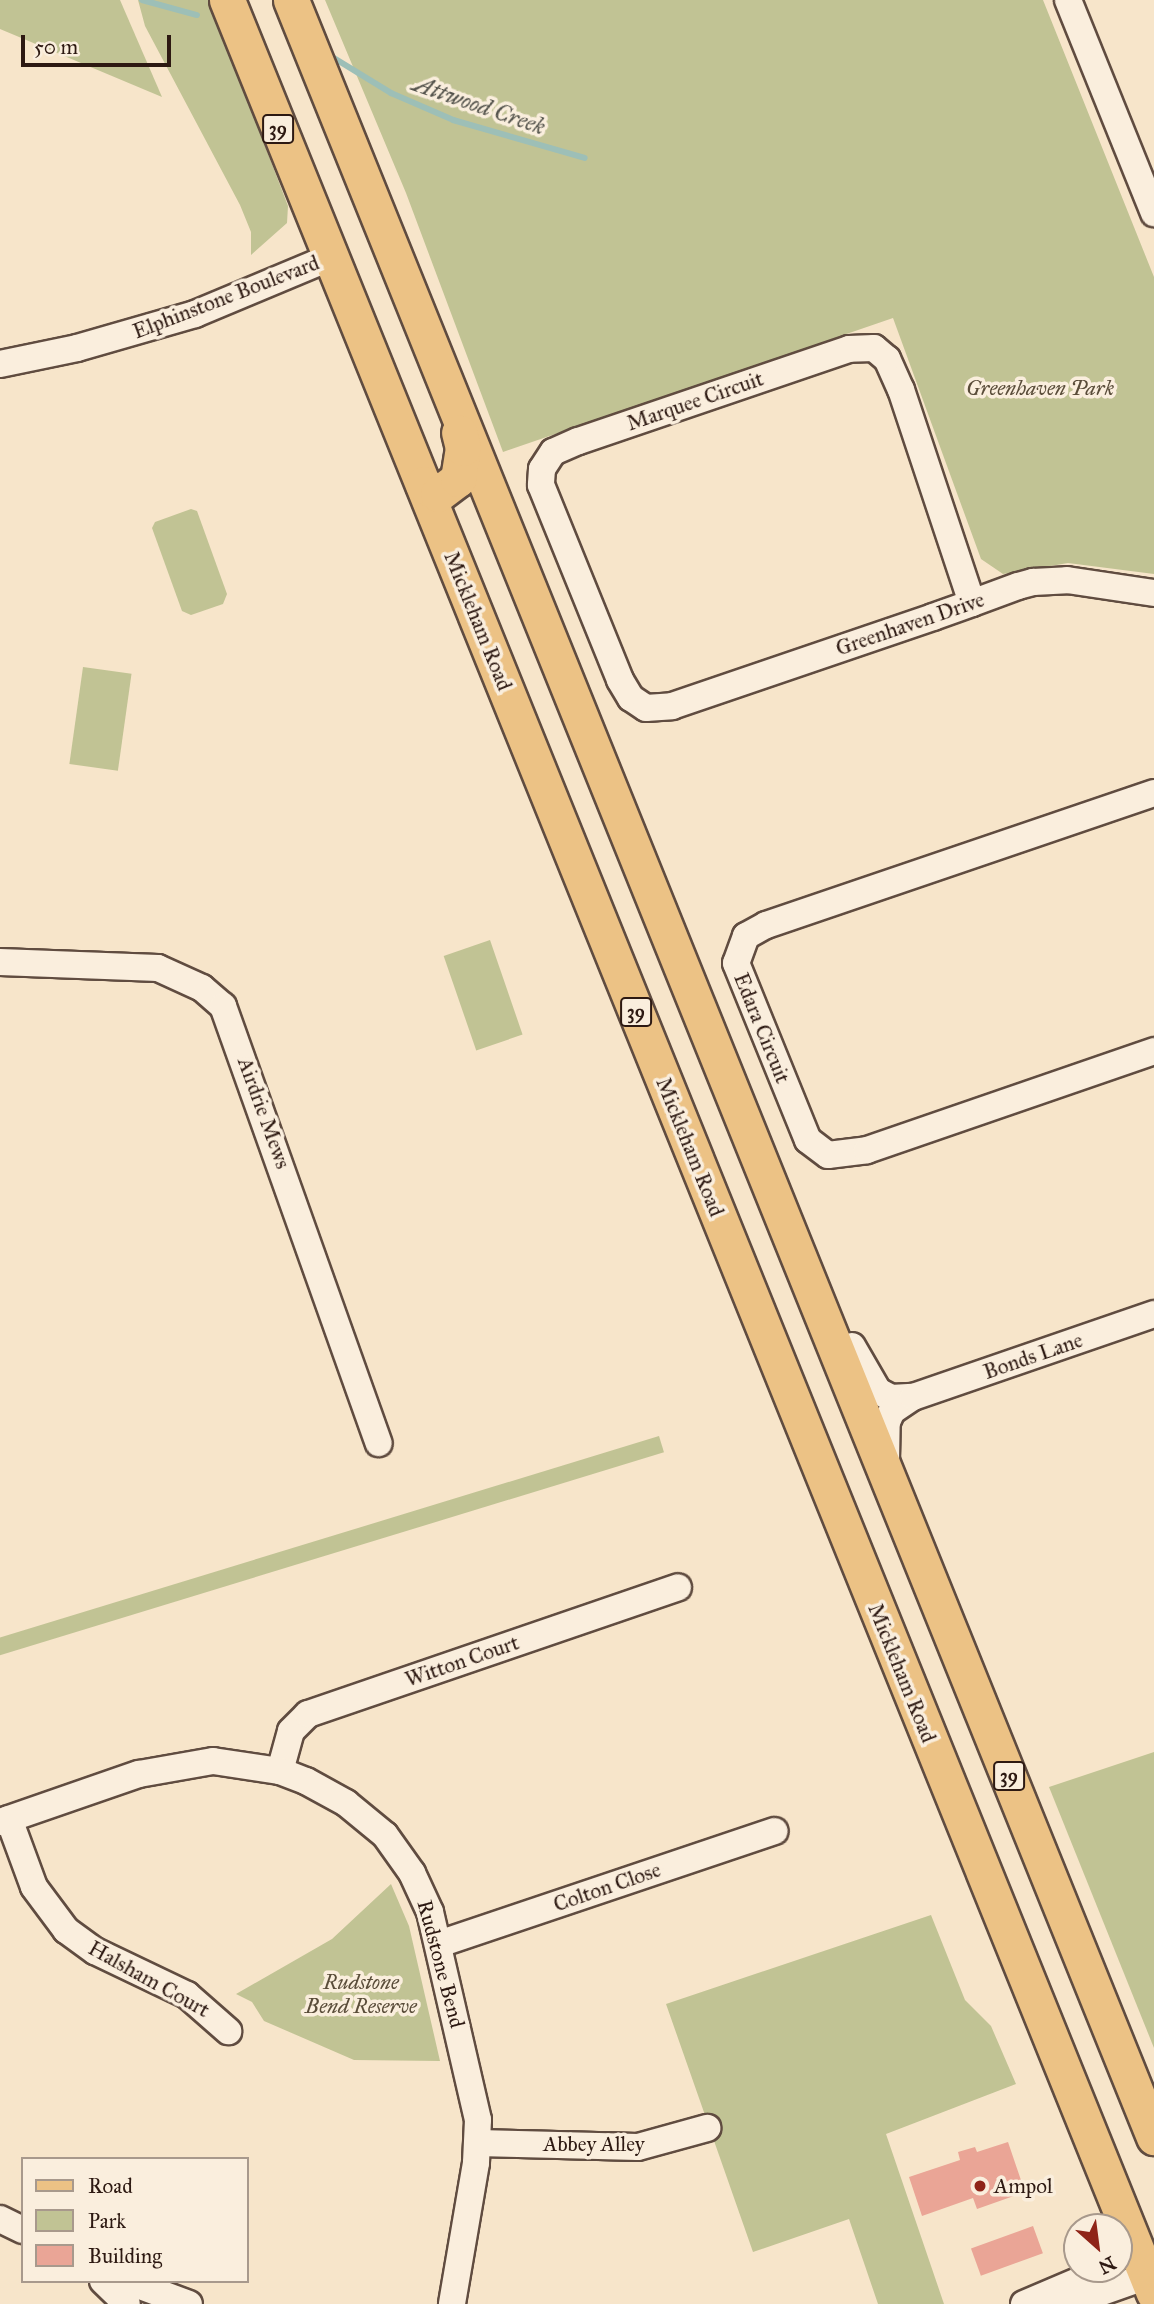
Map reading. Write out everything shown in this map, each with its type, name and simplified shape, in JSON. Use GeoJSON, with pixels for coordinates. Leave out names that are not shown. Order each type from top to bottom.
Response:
{"type":"FeatureCollection","features":[{"type":"Feature","properties":{"kind":"main road","name":"Mickleham Road"},"geometry":{"type":"LineString","coordinates":[[227,0],[329,258],[423,484],[1145,2270]]}},
{"type":"Feature","properties":{"kind":"main road","name":"39"},"geometry":{"type":"LineString","coordinates":[[291,0],[1154,2137]]}},
{"type":"Feature","properties":{"kind":"main road"},"geometry":{"type":"LineString","coordinates":[[423,484],[434,494],[443,493],[458,479],[462,463],[463,448],[439,365]]}},
{"type":"Feature","properties":{"kind":"street"},"geometry":{"type":"LineString","coordinates":[[1068,0],[1154,213]]}},
{"type":"Feature","properties":{"kind":"street","name":"Elphinstone Boulevard"},"geometry":{"type":"LineString","coordinates":[[0,364],[77,348],[195,314],[329,258]]}},
{"type":"Feature","properties":{"kind":"street","name":"Marquee Circuit"},"geometry":{"type":"LineString","coordinates":[[672,706],[640,705],[620,680],[541,485],[546,461],[564,446],[849,349],[874,348],[887,359],[901,390],[972,603]]}},
{"type":"Feature","properties":{"kind":"street","name":"Greenhaven Drive"},"geometry":{"type":"LineString","coordinates":[[672,706],[1044,580],[1154,593]]}},
{"type":"Feature","properties":{"kind":"street","name":"Edara Circuit"},"geometry":{"type":"LineString","coordinates":[[1154,793],[766,925],[746,936],[736,963],[808,1140],[828,1156],[867,1150],[1154,1052]]}},
{"type":"Feature","properties":{"kind":"street","name":"Airdrie Mews"},"geometry":{"type":"LineString","coordinates":[[0,962],[158,968],[202,988],[223,1006],[379,1443]]}},
{"type":"Feature","properties":{"kind":"street"},"geometry":{"type":"LineString","coordinates":[[751,1135],[797,1211],[866,1378],[886,1396],[913,1397]]}},
{"type":"Feature","properties":{"kind":"street","name":"Bonds Lane"},"geometry":{"type":"LineString","coordinates":[[913,1397],[1154,1314]]}},
{"type":"Feature","properties":{"kind":"street"},"geometry":{"type":"LineString","coordinates":[[890,1479],[887,1422],[892,1411],[913,1397]]}},
{"type":"Feature","properties":{"kind":"street","name":"Witton Court"},"geometry":{"type":"LineString","coordinates":[[280,1771],[291,1731],[308,1714],[678,1587]]}},
{"type":"Feature","properties":{"kind":"street","name":"Rudstone Bend"},"geometry":{"type":"LineString","coordinates":[[5,1821],[139,1774],[189,1762],[239,1763],[280,1771],[325,1790],[384,1835],[421,1891],[439,1944],[474,2098],[478,2143],[452,2304]]}},
{"type":"Feature","properties":{"kind":"street","name":"Halsham Court"},"geometry":{"type":"LineString","coordinates":[[5,1821],[34,1887],[66,1930],[95,1951],[196,2001],[228,2031]]}},
{"type":"Feature","properties":{"kind":"street","name":"Colton Close"},"geometry":{"type":"LineString","coordinates":[[439,1944],[775,1831]]}},
{"type":"Feature","properties":{"kind":"street","name":"Abbey Alley"},"geometry":{"type":"LineString","coordinates":[[478,2143],[638,2147],[707,2128]]}},
{"type":"Feature","properties":{"kind":"street"},"geometry":{"type":"LineString","coordinates":[[0,2219],[21,2229]]}},
{"type":"Feature","properties":{"kind":"street"},"geometry":{"type":"LineString","coordinates":[[1068,2304],[1145,2270]]}},
{"type":"Feature","properties":{"kind":"street"},"geometry":{"type":"LineString","coordinates":[[106,2283],[128,2297],[189,2304]]}},
{"type":"Feature","properties":{"kind":"street"},"geometry":{"type":"LineString","coordinates":[[1024,2304],[1073,2283]]}},
{"type":"Feature","properties":{"kind":"green space"},"geometry":{"type":"Polygon","coordinates":[[[0,0],[120,0],[162,97],[0,29],[0,0]]]}},
{"type":"Feature","properties":{"kind":"green space"},"geometry":{"type":"Polygon","coordinates":[[[138,0],[209,0],[288,206],[287,223],[251,255],[251,232],[240,205],[145,26],[138,0]]]}},
{"type":"Feature","properties":{"kind":"green space","name":"Greenhaven Park"},"geometry":{"type":"Polygon","coordinates":[[[325,0],[1043,0],[1154,277],[1154,574],[1068,563],[1003,574],[981,559],[893,318],[503,452],[406,193],[325,0]]]}},
{"type":"Feature","properties":{"kind":"green space"},"geometry":{"type":"Polygon","coordinates":[[[191,509],[197,511],[227,594],[223,604],[191,615],[182,611],[152,528],[155,522],[191,509]]]}},
{"type":"Feature","properties":{"kind":"green space"},"geometry":{"type":"Polygon","coordinates":[[[83,667],[132,674],[118,771],[69,764],[83,667]]]}},
{"type":"Feature","properties":{"kind":"green space"},"geometry":{"type":"Polygon","coordinates":[[[490,940],[523,1035],[476,1051],[444,956],[490,940]]]}},
{"type":"Feature","properties":{"kind":"green space"},"geometry":{"type":"Polygon","coordinates":[[[659,1436],[664,1452],[0,1655],[0,1637],[659,1436]]]}},
{"type":"Feature","properties":{"kind":"green space"},"geometry":{"type":"Polygon","coordinates":[[[1154,1752],[1154,2048],[1049,1787],[1154,1752]]]}},
{"type":"Feature","properties":{"kind":"green space","name":"Rudstone Bend Reserve"},"geometry":{"type":"Polygon","coordinates":[[[391,1884],[409,1926],[440,2061],[354,2060],[264,2021],[252,2002],[236,1994],[332,1939],[391,1884]]]}},
{"type":"Feature","properties":{"kind":"green space"},"geometry":{"type":"Polygon","coordinates":[[[931,1915],[965,2000],[991,2026],[1016,2084],[886,2134],[944,2304],[878,2304],[849,2219],[753,2252],[666,2004],[931,1915]]]}},
{"type":"Feature","properties":{"kind":"building"},"geometry":{"type":"Polygon","coordinates":[[[1008,2142],[1025,2192],[977,2209],[973,2198],[922,2216],[909,2177],[960,2160],[958,2152],[975,2147],[977,2152],[1008,2142]]]}},
{"type":"Feature","properties":{"kind":"building"},"geometry":{"type":"Polygon","coordinates":[[[1033,2226],[1043,2253],[981,2276],[971,2249],[1033,2226]]]}},
{"type":"Feature","properties":{"kind":"waterway","name":"Attwood Creek"},"geometry":{"type":"LineString","coordinates":[[142,0],[197,15]]}},
{"type":"Feature","properties":{"kind":"waterway","name":"Attwood Creek"},"geometry":{"type":"LineString","coordinates":[[329,55],[391,93],[453,120],[585,158]]}},
{"type":"Feature","properties":{"kind":"place","name":"Ampol"},"geometry":{"type":"Point","coordinates":[980,2186]}}]}
